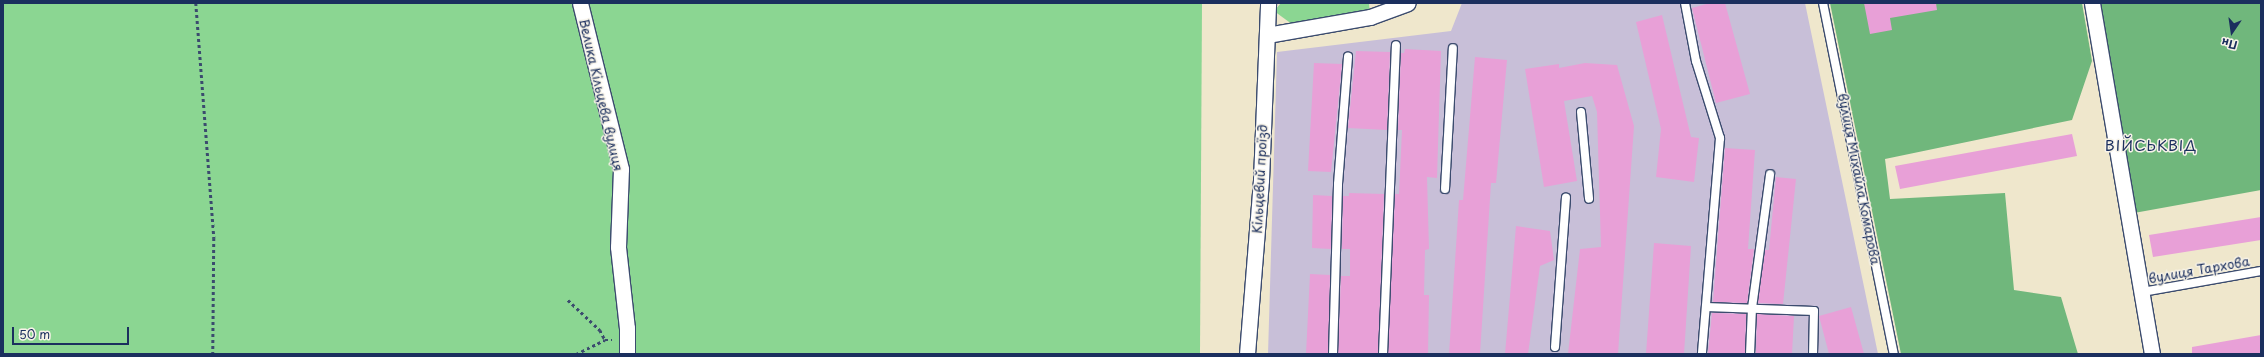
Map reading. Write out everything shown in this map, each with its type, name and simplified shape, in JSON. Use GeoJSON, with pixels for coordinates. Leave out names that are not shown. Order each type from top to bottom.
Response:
{"type":"FeatureCollection","features":[{"type":"Feature","properties":{"kind":"street","name":"Велика Кільцева вулиця"},"geometry":{"type":"LineString","coordinates":[[580,3],[621,169],[618,247],[627,347]]}},
{"type":"Feature","properties":{"kind":"street","name":"Кільцевий проїзд"},"geometry":{"type":"LineString","coordinates":[[1248,354],[1262,180],[1268,3]]}},
{"type":"Feature","properties":{"kind":"street"},"geometry":{"type":"LineString","coordinates":[[1267,35],[1370,17],[1408,3]]}},
{"type":"Feature","properties":{"kind":"street"},"geometry":{"type":"LineString","coordinates":[[2092,3],[2152,354]]}},
{"type":"Feature","properties":{"kind":"lane"},"geometry":{"type":"LineString","coordinates":[[1685,3],[1696,62],[1720,138],[1702,354]]}},
{"type":"Feature","properties":{"kind":"lane","name":"вулиця Михайла Комарова"},"geometry":{"type":"LineString","coordinates":[[1824,3],[1894,354]]}},
{"type":"Feature","properties":{"kind":"lane"},"geometry":{"type":"LineString","coordinates":[[1383,354],[1396,45]]}},
{"type":"Feature","properties":{"kind":"lane"},"geometry":{"type":"LineString","coordinates":[[1446,189],[1453,48]]}},
{"type":"Feature","properties":{"kind":"lane"},"geometry":{"type":"LineString","coordinates":[[1332,354],[1338,184],[1348,56]]}},
{"type":"Feature","properties":{"kind":"lane"},"geometry":{"type":"LineString","coordinates":[[1581,112],[1589,199]]}},
{"type":"Feature","properties":{"kind":"lane"},"geometry":{"type":"LineString","coordinates":[[1750,354],[1752,308],[1770,174]]}},
{"type":"Feature","properties":{"kind":"lane"},"geometry":{"type":"LineString","coordinates":[[1555,347],[1566,198]]}},
{"type":"Feature","properties":{"kind":"lane","name":"вулиця Тархова"},"geometry":{"type":"LineString","coordinates":[[2142,292],[2261,272]]}},
{"type":"Feature","properties":{"kind":"lane"},"geometry":{"type":"LineString","coordinates":[[1706,307],[1814,311],[1813,354]]}},
{"type":"Feature","properties":{"kind":"path"},"geometry":{"type":"LineString","coordinates":[[196,3],[214,238],[213,354]]}},
{"type":"Feature","properties":{"kind":"path"},"geometry":{"type":"LineString","coordinates":[[568,300],[600,330],[605,340]]}},
{"type":"Feature","properties":{"kind":"path"},"geometry":{"type":"LineString","coordinates":[[576,354],[605,340],[627,347]]}},
{"type":"Feature","properties":{"kind":"shaded area"},"geometry":{"type":"Polygon","coordinates":[[[1462,3],[1805,3],[1878,354],[1268,354],[1277,52],[1451,31],[1462,3]]]}},
{"type":"Feature","properties":{"kind":"green space"},"geometry":{"type":"Polygon","coordinates":[[[3,3],[1202,3],[1200,354],[3,354],[3,3]]]}},
{"type":"Feature","properties":{"kind":"green space"},"geometry":{"type":"Polygon","coordinates":[[[1281,3],[1369,3],[1370,17],[1300,30],[1274,11],[1281,3]]]}},
{"type":"Feature","properties":{"kind":"green space"},"geometry":{"type":"Polygon","coordinates":[[[1830,3],[2082,3],[2092,61],[2072,120],[1885,159],[1890,199],[2005,193],[2014,290],[2061,297],[2078,354],[1901,354],[1830,3]]]}},
{"type":"Feature","properties":{"kind":"green space"},"geometry":{"type":"Polygon","coordinates":[[[2098,3],[2261,3],[2261,190],[2134,213],[2098,3]]]}},
{"type":"Feature","properties":{"kind":"building"},"geometry":{"type":"Polygon","coordinates":[[[1710,3],[1725,3],[1750,94],[1716,103],[1692,8],[1710,3]]]}},
{"type":"Feature","properties":{"kind":"building"},"geometry":{"type":"Polygon","coordinates":[[[1864,3],[1936,3],[1937,10],[1890,18],[1892,30],[1870,34],[1864,3]]]}},
{"type":"Feature","properties":{"kind":"building"},"geometry":{"type":"Polygon","coordinates":[[[1662,15],[1691,137],[1699,138],[1694,182],[1656,177],[1661,129],[1636,22],[1662,15]]]}},
{"type":"Feature","properties":{"kind":"building"},"geometry":{"type":"Polygon","coordinates":[[[1405,49],[1441,51],[1437,178],[1427,177],[1429,249],[1425,250],[1424,295],[1429,295],[1428,354],[1388,354],[1395,194],[1399,194],[1402,130],[1398,130],[1401,53],[1404,53],[1405,49]]]}},
{"type":"Feature","properties":{"kind":"building"},"geometry":{"type":"Polygon","coordinates":[[[1356,51],[1390,52],[1387,130],[1348,128],[1356,51]]]}},
{"type":"Feature","properties":{"kind":"building"},"geometry":{"type":"Polygon","coordinates":[[[1475,57],[1507,60],[1496,183],[1491,183],[1480,354],[1449,354],[1459,200],[1463,200],[1475,57]]]}},
{"type":"Feature","properties":{"kind":"building"},"geometry":{"type":"Polygon","coordinates":[[[1314,63],[1342,64],[1331,172],[1308,171],[1314,63]]]}},
{"type":"Feature","properties":{"kind":"building"},"geometry":{"type":"Polygon","coordinates":[[[1585,63],[1617,65],[1634,126],[1618,354],[1568,354],[1580,249],[1601,247],[1597,112],[1592,96],[1564,101],[1577,181],[1544,187],[1525,69],[1559,64],[1559,68],[1585,63]]]}},
{"type":"Feature","properties":{"kind":"building"},"geometry":{"type":"Polygon","coordinates":[[[2072,134],[2077,156],[1900,189],[1895,166],[2072,134]]]}},
{"type":"Feature","properties":{"kind":"building"},"geometry":{"type":"Polygon","coordinates":[[[1725,148],[1755,150],[1748,249],[1754,249],[1747,303],[1713,302],[1725,148]]]}},
{"type":"Feature","properties":{"kind":"building"},"geometry":{"type":"Polygon","coordinates":[[[1776,177],[1796,179],[1783,304],[1758,303],[1765,250],[1769,250],[1776,177]]]}},
{"type":"Feature","properties":{"kind":"building"},"geometry":{"type":"Polygon","coordinates":[[[1349,193],[1384,194],[1378,354],[1338,354],[1341,276],[1350,276],[1350,249],[1342,249],[1343,196],[1349,196],[1349,193]]]}},
{"type":"Feature","properties":{"kind":"building"},"geometry":{"type":"Polygon","coordinates":[[[1313,195],[1332,196],[1331,249],[1312,248],[1313,195]]]}},
{"type":"Feature","properties":{"kind":"building"},"geometry":{"type":"Polygon","coordinates":[[[2261,217],[2261,240],[2153,257],[2149,235],[2261,217]]]}},
{"type":"Feature","properties":{"kind":"building"},"geometry":{"type":"Polygon","coordinates":[[[1516,226],[1550,231],[1554,260],[1540,266],[1528,354],[1505,354],[1516,226]]]}},
{"type":"Feature","properties":{"kind":"building"},"geometry":{"type":"Polygon","coordinates":[[[1654,243],[1691,246],[1684,354],[1646,354],[1654,243]]]}},
{"type":"Feature","properties":{"kind":"building"},"geometry":{"type":"Polygon","coordinates":[[[1310,274],[1330,275],[1328,354],[1306,354],[1310,274]]]}},
{"type":"Feature","properties":{"kind":"building"},"geometry":{"type":"Polygon","coordinates":[[[1851,307],[1864,354],[1829,354],[1819,316],[1851,307]]]}},
{"type":"Feature","properties":{"kind":"building"},"geometry":{"type":"Polygon","coordinates":[[[1712,313],[1746,314],[1745,354],[1708,354],[1712,313]]]}},
{"type":"Feature","properties":{"kind":"building"},"geometry":{"type":"Polygon","coordinates":[[[1757,314],[1794,316],[1792,354],[1756,354],[1757,314]]]}},
{"type":"Feature","properties":{"kind":"building"},"geometry":{"type":"Polygon","coordinates":[[[2261,335],[2261,354],[2192,354],[2192,347],[2261,335]]]}},
{"type":"Feature","properties":{"kind":"district","name":"ВІЙСЬКВІД"},"geometry":{"type":"Point","coordinates":[2151,145]}}]}
